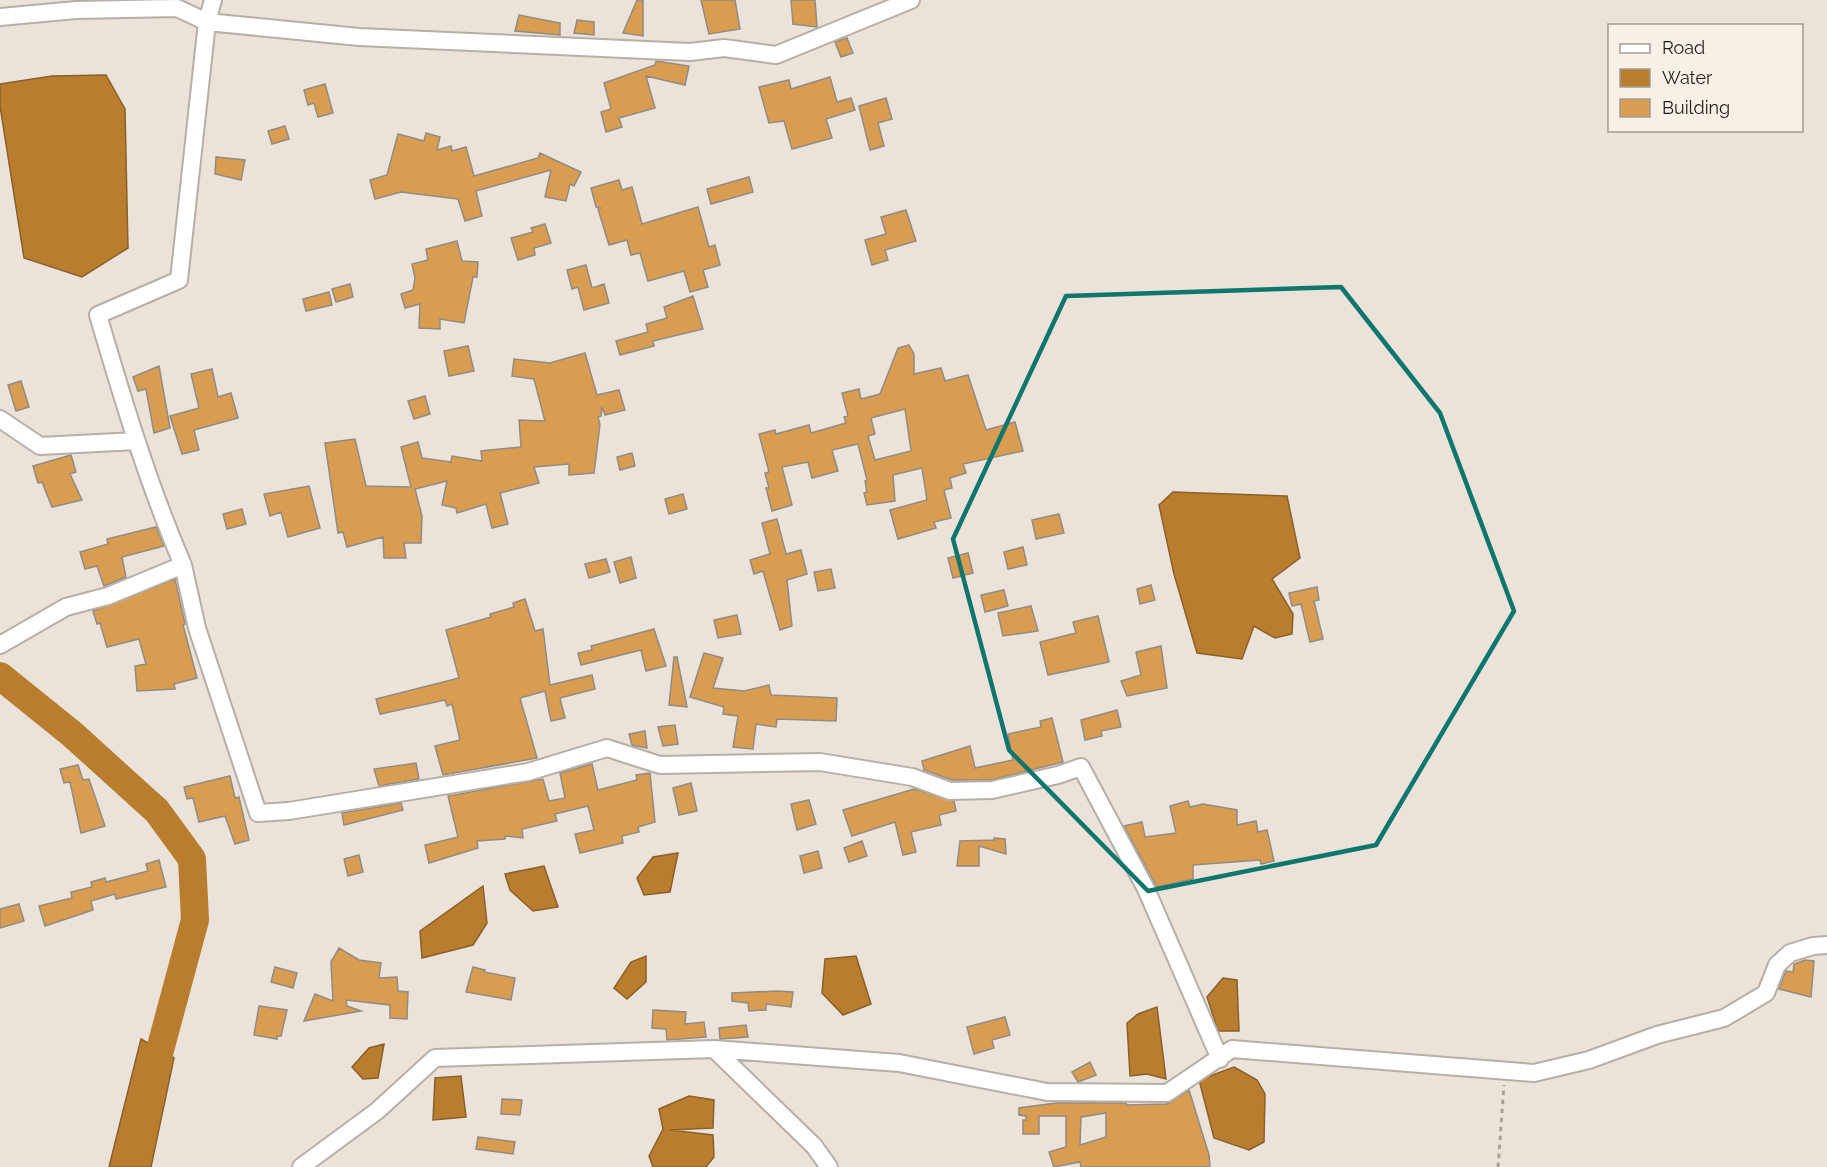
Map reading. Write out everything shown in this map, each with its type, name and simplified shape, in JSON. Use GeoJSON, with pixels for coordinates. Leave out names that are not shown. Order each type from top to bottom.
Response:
{"type":"FeatureCollection","features":[{"type":"Feature","properties":{"kind":"street"},"geometry":{"type":"LineString","coordinates":[[213,0],[207,22],[179,280],[98,315],[136,441],[162,517],[183,565],[197,628],[258,813],[289,811],[528,772],[607,748],[660,765],[820,762],[912,777],[950,791],[992,790],[1058,776],[1081,767],[1146,889],[1220,1059]]}},
{"type":"Feature","properties":{"kind":"street"},"geometry":{"type":"LineString","coordinates":[[0,17],[76,10],[177,8],[207,22],[359,37],[690,52],[724,48],[776,54],[911,0]]}},
{"type":"Feature","properties":{"kind":"street"},"geometry":{"type":"LineString","coordinates":[[0,419],[40,446],[136,441]]}},
{"type":"Feature","properties":{"kind":"street"},"geometry":{"type":"LineString","coordinates":[[0,645],[66,607],[108,596],[183,565]]}},
{"type":"Feature","properties":{"kind":"street"},"geometry":{"type":"LineString","coordinates":[[301,1167],[377,1111],[435,1058],[714,1049],[898,1063],[1047,1092],[1167,1093],[1232,1049],[1534,1073],[1578,1063],[1657,1035],[1724,1017],[1766,993],[1777,964],[1790,953],[1813,946],[1827,945]]}},
{"type":"Feature","properties":{"kind":"street"},"geometry":{"type":"LineString","coordinates":[[714,1049],[814,1146],[829,1167]]}},
{"type":"Feature","properties":{"kind":"path"},"geometry":{"type":"LineString","coordinates":[[1498,1167],[1505,1071]]}},
{"type":"Feature","properties":{"kind":"highlighted area"},"geometry":{"type":"Polygon","coordinates":[[[1341,287],[1440,413],[1514,611],[1376,845],[1148,891],[1009,750],[953,539],[1066,296],[1341,287]]]}},
{"type":"Feature","properties":{"kind":"water"},"geometry":{"type":"Polygon","coordinates":[[[106,75],[125,109],[128,248],[82,277],[24,258],[0,106],[0,84],[52,76],[106,75]]]}},
{"type":"Feature","properties":{"kind":"water"},"geometry":{"type":"Polygon","coordinates":[[[1173,492],[1287,496],[1300,558],[1272,579],[1293,614],[1292,634],[1275,638],[1254,626],[1242,659],[1197,653],[1174,574],[1159,505],[1173,492]]]}},
{"type":"Feature","properties":{"kind":"water"},"geometry":{"type":"Polygon","coordinates":[[[678,853],[670,892],[644,895],[637,878],[653,857],[678,853]]]}},
{"type":"Feature","properties":{"kind":"water"},"geometry":{"type":"Polygon","coordinates":[[[544,866],[558,907],[533,911],[510,890],[505,874],[544,866]]]}},
{"type":"Feature","properties":{"kind":"water"},"geometry":{"type":"Polygon","coordinates":[[[483,886],[487,923],[473,945],[422,958],[420,931],[483,886]]]}},
{"type":"Feature","properties":{"kind":"water"},"geometry":{"type":"Polygon","coordinates":[[[646,956],[646,982],[627,999],[614,988],[631,962],[646,956]]]}},
{"type":"Feature","properties":{"kind":"water"},"geometry":{"type":"Polygon","coordinates":[[[856,956],[871,1004],[843,1015],[822,993],[825,959],[856,956]]]}},
{"type":"Feature","properties":{"kind":"water"},"geometry":{"type":"Polygon","coordinates":[[[1223,978],[1237,980],[1239,1031],[1218,1031],[1207,997],[1223,978]]]}},
{"type":"Feature","properties":{"kind":"water"},"geometry":{"type":"Polygon","coordinates":[[[1157,1007],[1166,1079],[1147,1074],[1130,1076],[1127,1023],[1138,1014],[1157,1007]]]}},
{"type":"Feature","properties":{"kind":"water"},"geometry":{"type":"Polygon","coordinates":[[[141,1039],[174,1058],[151,1167],[109,1167],[141,1039]]]}},
{"type":"Feature","properties":{"kind":"water"},"geometry":{"type":"Polygon","coordinates":[[[384,1044],[378,1078],[363,1079],[352,1067],[369,1048],[384,1044]]]}},
{"type":"Feature","properties":{"kind":"water"},"geometry":{"type":"Polygon","coordinates":[[[1234,1067],[1257,1080],[1265,1094],[1264,1142],[1249,1150],[1214,1138],[1199,1080],[1234,1067]]]}},
{"type":"Feature","properties":{"kind":"water"},"geometry":{"type":"Polygon","coordinates":[[[461,1076],[466,1117],[433,1120],[435,1078],[461,1076]]]}},
{"type":"Feature","properties":{"kind":"water"},"geometry":{"type":"Polygon","coordinates":[[[689,1096],[714,1100],[713,1128],[670,1130],[713,1135],[714,1157],[706,1167],[653,1167],[649,1156],[663,1129],[659,1109],[689,1096]]]}},
{"type":"Feature","properties":{"kind":"building"},"geometry":{"type":"Polygon","coordinates":[[[637,0],[643,0],[643,36],[623,33],[637,0]]]}},
{"type":"Feature","properties":{"kind":"building"},"geometry":{"type":"Polygon","coordinates":[[[701,0],[735,0],[740,29],[709,34],[701,0]]]}},
{"type":"Feature","properties":{"kind":"building"},"geometry":{"type":"Polygon","coordinates":[[[791,0],[815,0],[817,27],[793,24],[791,0]]]}},
{"type":"Feature","properties":{"kind":"building"},"geometry":{"type":"Polygon","coordinates":[[[519,15],[560,23],[560,35],[515,31],[519,15]]]}},
{"type":"Feature","properties":{"kind":"building"},"geometry":{"type":"Polygon","coordinates":[[[577,20],[594,22],[594,35],[574,33],[577,20]]]}},
{"type":"Feature","properties":{"kind":"building"},"geometry":{"type":"Polygon","coordinates":[[[847,38],[853,53],[841,57],[835,42],[847,38]]]}},
{"type":"Feature","properties":{"kind":"building"},"geometry":{"type":"Polygon","coordinates":[[[656,61],[689,66],[685,85],[646,76],[655,108],[619,118],[622,127],[606,132],[601,112],[611,109],[604,83],[655,65],[656,61]]]}},
{"type":"Feature","properties":{"kind":"building"},"geometry":{"type":"Polygon","coordinates":[[[830,77],[837,102],[851,98],[855,110],[826,119],[832,138],[792,149],[784,121],[769,123],[759,87],[789,80],[791,89],[830,77]]]}},
{"type":"Feature","properties":{"kind":"building"},"geometry":{"type":"Polygon","coordinates":[[[325,84],[333,113],[318,117],[314,103],[308,105],[304,90],[325,84]]]}},
{"type":"Feature","properties":{"kind":"building"},"geometry":{"type":"Polygon","coordinates":[[[886,98],[892,119],[878,123],[884,146],[870,150],[859,106],[886,98]]]}},
{"type":"Feature","properties":{"kind":"building"},"geometry":{"type":"Polygon","coordinates":[[[285,126],[289,139],[272,144],[268,131],[285,126]]]}},
{"type":"Feature","properties":{"kind":"building"},"geometry":{"type":"Polygon","coordinates":[[[426,133],[440,137],[437,150],[451,146],[452,151],[466,147],[474,176],[538,158],[540,153],[581,172],[574,186],[570,184],[566,201],[545,197],[551,170],[476,191],[482,216],[465,221],[458,199],[401,192],[375,199],[370,180],[387,175],[398,134],[424,141],[426,133]]]}},
{"type":"Feature","properties":{"kind":"building"},"geometry":{"type":"Polygon","coordinates":[[[216,157],[245,160],[241,180],[215,174],[216,157]]]}},
{"type":"Feature","properties":{"kind":"building"},"geometry":{"type":"Polygon","coordinates":[[[749,177],[753,192],[711,204],[707,189],[749,177]]]}},
{"type":"Feature","properties":{"kind":"building"},"geometry":{"type":"Polygon","coordinates":[[[619,180],[622,190],[632,187],[642,224],[698,207],[709,247],[715,245],[720,265],[703,270],[708,287],[690,292],[684,271],[648,281],[640,253],[631,255],[627,240],[609,245],[598,209],[600,208],[596,207],[591,188],[619,180]]]}},
{"type":"Feature","properties":{"kind":"building"},"geometry":{"type":"Polygon","coordinates":[[[906,210],[916,241],[885,250],[888,260],[872,265],[865,240],[886,234],[881,217],[906,210]]]}},
{"type":"Feature","properties":{"kind":"building"},"geometry":{"type":"Polygon","coordinates":[[[545,224],[551,243],[534,248],[535,255],[518,260],[511,238],[533,232],[531,228],[545,224]]]}},
{"type":"Feature","properties":{"kind":"building"},"geometry":{"type":"Polygon","coordinates":[[[457,241],[462,261],[478,262],[477,277],[473,277],[464,323],[440,319],[440,329],[419,328],[420,304],[405,308],[401,294],[413,290],[415,278],[412,264],[428,260],[426,249],[457,241]]]}},
{"type":"Feature","properties":{"kind":"building"},"geometry":{"type":"Polygon","coordinates":[[[586,265],[592,288],[604,284],[609,303],[584,310],[578,287],[572,289],[567,270],[586,265]]]}},
{"type":"Feature","properties":{"kind":"building"},"geometry":{"type":"Polygon","coordinates":[[[350,284],[353,297],[336,302],[332,289],[350,284]]]}},
{"type":"Feature","properties":{"kind":"building"},"geometry":{"type":"Polygon","coordinates":[[[329,292],[332,305],[306,311],[303,299],[329,292]]]}},
{"type":"Feature","properties":{"kind":"building"},"geometry":{"type":"Polygon","coordinates":[[[693,296],[703,329],[653,341],[654,346],[620,355],[616,341],[648,332],[646,324],[667,318],[664,307],[693,296]]]}},
{"type":"Feature","properties":{"kind":"building"},"geometry":{"type":"Polygon","coordinates":[[[909,345],[914,354],[914,374],[941,368],[945,381],[968,375],[986,430],[1015,422],[1023,451],[963,464],[966,473],[950,478],[952,488],[944,490],[951,518],[934,522],[936,528],[898,539],[890,510],[927,500],[922,468],[893,475],[895,501],[867,505],[864,493],[867,492],[865,481],[867,480],[858,444],[832,450],[838,471],[812,478],[808,462],[782,467],[792,505],[772,511],[766,488],[769,488],[765,473],[769,472],[759,434],[775,430],[776,434],[809,425],[811,433],[846,423],[844,417],[848,416],[842,393],[859,389],[861,399],[880,394],[898,348],[909,345]],[[905,409],[871,418],[875,434],[868,436],[875,460],[911,451],[905,409]]]}},
{"type":"Feature","properties":{"kind":"building"},"geometry":{"type":"Polygon","coordinates":[[[468,346],[474,371],[449,376],[444,351],[468,346]]]}},
{"type":"Feature","properties":{"kind":"building"},"geometry":{"type":"Polygon","coordinates":[[[585,353],[597,395],[619,390],[625,410],[605,415],[602,407],[601,416],[598,417],[600,424],[594,473],[569,475],[569,464],[534,467],[539,483],[500,493],[508,524],[492,528],[486,504],[457,513],[456,508],[442,505],[447,481],[415,489],[422,516],[421,543],[404,543],[406,558],[384,558],[383,537],[347,547],[343,532],[338,533],[325,443],[355,439],[366,486],[411,487],[401,447],[418,442],[422,458],[451,462],[452,456],[482,461],[481,451],[521,447],[519,420],[545,421],[534,379],[512,376],[514,359],[550,363],[585,353]]]}},
{"type":"Feature","properties":{"kind":"building"},"geometry":{"type":"Polygon","coordinates":[[[159,366],[170,428],[154,433],[146,389],[138,391],[133,377],[159,366]]]}},
{"type":"Feature","properties":{"kind":"building"},"geometry":{"type":"Polygon","coordinates":[[[212,369],[218,397],[231,393],[238,418],[194,430],[199,450],[182,454],[170,416],[199,408],[191,374],[212,369]]]}},
{"type":"Feature","properties":{"kind":"building"},"geometry":{"type":"Polygon","coordinates":[[[21,381],[29,407],[16,411],[8,385],[21,381]]]}},
{"type":"Feature","properties":{"kind":"building"},"geometry":{"type":"Polygon","coordinates":[[[425,396],[430,414],[414,419],[408,401],[425,396]]]}},
{"type":"Feature","properties":{"kind":"building"},"geometry":{"type":"Polygon","coordinates":[[[632,453],[635,466],[620,470],[617,457],[632,453]]]}},
{"type":"Feature","properties":{"kind":"building"},"geometry":{"type":"Polygon","coordinates":[[[71,455],[76,472],[70,474],[82,500],[52,507],[42,482],[38,483],[33,466],[71,455]]]}},
{"type":"Feature","properties":{"kind":"building"},"geometry":{"type":"Polygon","coordinates":[[[309,486],[320,528],[288,537],[281,512],[270,516],[264,494],[309,486]]]}},
{"type":"Feature","properties":{"kind":"building"},"geometry":{"type":"Polygon","coordinates":[[[683,494],[687,509],[669,514],[665,499],[683,494]]]}},
{"type":"Feature","properties":{"kind":"building"},"geometry":{"type":"Polygon","coordinates":[[[242,509],[246,524],[227,529],[223,514],[242,509]]]}},
{"type":"Feature","properties":{"kind":"building"},"geometry":{"type":"Polygon","coordinates":[[[1059,514],[1064,533],[1036,539],[1032,520],[1059,514]]]}},
{"type":"Feature","properties":{"kind":"building"},"geometry":{"type":"Polygon","coordinates":[[[777,519],[786,554],[801,550],[807,574],[787,580],[792,626],[780,630],[763,571],[754,574],[750,560],[770,554],[762,523],[777,519]]]}},
{"type":"Feature","properties":{"kind":"building"},"geometry":{"type":"Polygon","coordinates":[[[156,527],[164,546],[122,557],[126,577],[104,586],[97,566],[85,569],[80,552],[108,544],[107,539],[156,527]]]}},
{"type":"Feature","properties":{"kind":"building"},"geometry":{"type":"Polygon","coordinates":[[[1023,547],[1027,565],[1008,569],[1004,552],[1023,547]]]}},
{"type":"Feature","properties":{"kind":"building"},"geometry":{"type":"Polygon","coordinates":[[[968,553],[973,573],[953,578],[948,558],[968,553]]]}},
{"type":"Feature","properties":{"kind":"building"},"geometry":{"type":"Polygon","coordinates":[[[631,557],[636,578],[620,583],[614,562],[631,557]]]}},
{"type":"Feature","properties":{"kind":"building"},"geometry":{"type":"Polygon","coordinates":[[[606,559],[610,572],[589,578],[585,564],[606,559]]]}},
{"type":"Feature","properties":{"kind":"building"},"geometry":{"type":"Polygon","coordinates":[[[831,569],[835,588],[818,591],[814,572],[831,569]]]}},
{"type":"Feature","properties":{"kind":"building"},"geometry":{"type":"Polygon","coordinates":[[[175,579],[185,624],[183,625],[197,678],[174,684],[175,689],[137,691],[135,666],[146,664],[139,639],[107,647],[100,623],[97,624],[93,611],[175,579]]]}},
{"type":"Feature","properties":{"kind":"building"},"geometry":{"type":"Polygon","coordinates":[[[1151,585],[1155,600],[1140,604],[1137,589],[1151,585]]]}},
{"type":"Feature","properties":{"kind":"building"},"geometry":{"type":"Polygon","coordinates":[[[1317,587],[1319,600],[1314,601],[1323,639],[1310,642],[1301,604],[1292,606],[1289,593],[1317,587]]]}},
{"type":"Feature","properties":{"kind":"building"},"geometry":{"type":"Polygon","coordinates":[[[1004,590],[1008,606],[985,612],[981,595],[1004,590]]]}},
{"type":"Feature","properties":{"kind":"building"},"geometry":{"type":"Polygon","coordinates":[[[525,599],[535,631],[543,629],[550,685],[592,675],[595,689],[560,698],[565,718],[551,721],[545,691],[520,698],[537,758],[443,775],[435,746],[460,740],[452,704],[447,706],[445,700],[380,714],[376,699],[459,678],[446,630],[491,617],[490,614],[514,607],[513,603],[525,599]]]}},
{"type":"Feature","properties":{"kind":"building"},"geometry":{"type":"Polygon","coordinates":[[[1031,606],[1038,631],[1003,636],[998,613],[1031,606]]]}},
{"type":"Feature","properties":{"kind":"building"},"geometry":{"type":"Polygon","coordinates":[[[737,615],[741,634],[718,638],[714,620],[737,615]]]}},
{"type":"Feature","properties":{"kind":"building"},"geometry":{"type":"Polygon","coordinates":[[[1098,616],[1109,662],[1048,675],[1040,642],[1076,633],[1073,622],[1098,616]]]}},
{"type":"Feature","properties":{"kind":"building"},"geometry":{"type":"Polygon","coordinates":[[[654,629],[666,666],[646,671],[641,650],[581,665],[578,653],[592,650],[591,646],[654,629]]]}},
{"type":"Feature","properties":{"kind":"building"},"geometry":{"type":"Polygon","coordinates":[[[1161,646],[1167,688],[1127,696],[1121,681],[1141,675],[1136,652],[1161,646]]]}},
{"type":"Feature","properties":{"kind":"building"},"geometry":{"type":"Polygon","coordinates":[[[704,653],[723,658],[713,688],[744,691],[769,685],[771,695],[837,698],[836,721],[777,719],[776,727],[756,724],[753,749],[733,747],[738,716],[723,714],[724,707],[690,697],[704,653]]]}},
{"type":"Feature","properties":{"kind":"building"},"geometry":{"type":"Polygon","coordinates":[[[674,657],[677,657],[687,707],[669,705],[674,657]]]}},
{"type":"Feature","properties":{"kind":"building"},"geometry":{"type":"Polygon","coordinates":[[[1117,710],[1121,727],[1101,731],[1102,736],[1085,740],[1081,720],[1117,710]]]}},
{"type":"Feature","properties":{"kind":"building"},"geometry":{"type":"Polygon","coordinates":[[[1052,718],[1063,762],[991,780],[952,780],[924,770],[922,761],[970,746],[975,768],[1013,760],[1008,734],[1041,727],[1040,721],[1052,718]]]}},
{"type":"Feature","properties":{"kind":"building"},"geometry":{"type":"Polygon","coordinates":[[[675,725],[678,744],[663,746],[658,727],[675,725]]]}},
{"type":"Feature","properties":{"kind":"building"},"geometry":{"type":"Polygon","coordinates":[[[645,731],[647,748],[632,745],[629,734],[645,731]]]}},
{"type":"Feature","properties":{"kind":"building"},"geometry":{"type":"Polygon","coordinates":[[[416,763],[419,779],[379,786],[374,769],[416,763]]]}},
{"type":"Feature","properties":{"kind":"building"},"geometry":{"type":"Polygon","coordinates":[[[592,764],[598,790],[637,780],[636,775],[650,773],[655,822],[638,827],[639,832],[622,836],[623,843],[580,853],[575,834],[594,830],[588,806],[555,814],[557,821],[522,829],[523,838],[505,836],[505,839],[477,841],[478,848],[429,863],[425,845],[458,837],[448,796],[543,779],[549,801],[565,798],[560,773],[592,764]]]}},
{"type":"Feature","properties":{"kind":"building"},"geometry":{"type":"Polygon","coordinates":[[[78,765],[83,780],[89,779],[105,826],[81,833],[70,782],[64,783],[60,769],[78,765]]]}},
{"type":"Feature","properties":{"kind":"building"},"geometry":{"type":"Polygon","coordinates":[[[230,776],[235,798],[239,797],[249,840],[235,844],[225,816],[199,822],[193,798],[187,799],[184,787],[230,776]]]}},
{"type":"Feature","properties":{"kind":"building"},"geometry":{"type":"Polygon","coordinates":[[[691,783],[697,811],[679,815],[673,788],[691,783]]]}},
{"type":"Feature","properties":{"kind":"building"},"geometry":{"type":"Polygon","coordinates":[[[914,789],[954,801],[956,811],[939,815],[941,825],[911,832],[916,852],[903,855],[895,822],[852,836],[843,810],[914,789]]]}},
{"type":"Feature","properties":{"kind":"building"},"geometry":{"type":"Polygon","coordinates":[[[809,800],[816,824],[797,830],[791,804],[809,800]]]}},
{"type":"Feature","properties":{"kind":"building"},"geometry":{"type":"Polygon","coordinates":[[[1188,801],[1190,807],[1203,804],[1237,810],[1237,825],[1256,821],[1258,832],[1267,830],[1274,861],[1261,864],[1260,860],[1193,865],[1193,879],[1157,887],[1124,826],[1142,822],[1145,837],[1176,833],[1170,806],[1188,801]]]}},
{"type":"Feature","properties":{"kind":"building"},"geometry":{"type":"Polygon","coordinates":[[[401,803],[403,810],[344,825],[342,813],[401,803]]]}},
{"type":"Feature","properties":{"kind":"building"},"geometry":{"type":"Polygon","coordinates":[[[994,838],[1005,839],[1006,854],[979,846],[979,866],[957,866],[960,841],[994,840],[994,838]]]}},
{"type":"Feature","properties":{"kind":"building"},"geometry":{"type":"Polygon","coordinates":[[[862,841],[867,856],[849,862],[844,848],[862,841]]]}},
{"type":"Feature","properties":{"kind":"building"},"geometry":{"type":"Polygon","coordinates":[[[818,851],[822,868],[804,873],[800,856],[818,851]]]}},
{"type":"Feature","properties":{"kind":"building"},"geometry":{"type":"Polygon","coordinates":[[[359,855],[363,872],[348,876],[344,859],[359,855]]]}},
{"type":"Feature","properties":{"kind":"building"},"geometry":{"type":"Polygon","coordinates":[[[159,860],[166,887],[116,899],[115,894],[91,901],[93,910],[45,926],[39,906],[72,898],[71,892],[92,887],[91,882],[105,878],[106,882],[148,871],[146,864],[159,860]]]}},
{"type":"Feature","properties":{"kind":"building"},"geometry":{"type":"Polygon","coordinates":[[[19,904],[24,921],[0,928],[0,909],[19,904]]]}},
{"type":"Feature","properties":{"kind":"building"},"geometry":{"type":"Polygon","coordinates":[[[339,948],[359,960],[381,963],[379,978],[397,977],[398,991],[408,992],[407,1019],[390,1018],[390,1005],[346,1000],[347,1006],[361,1011],[304,1021],[315,994],[333,1001],[331,962],[339,948]]]}},
{"type":"Feature","properties":{"kind":"building"},"geometry":{"type":"Polygon","coordinates":[[[1805,960],[1814,961],[1811,997],[1779,989],[1786,971],[1793,972],[1794,964],[1805,960]]]}},
{"type":"Feature","properties":{"kind":"building"},"geometry":{"type":"Polygon","coordinates":[[[275,967],[297,973],[293,988],[271,982],[275,967]]]}},
{"type":"Feature","properties":{"kind":"building"},"geometry":{"type":"Polygon","coordinates":[[[473,967],[485,970],[484,972],[515,978],[511,1000],[466,992],[473,967]]]}},
{"type":"Feature","properties":{"kind":"building"},"geometry":{"type":"Polygon","coordinates":[[[793,992],[791,1007],[766,1004],[766,1010],[749,1011],[748,1003],[732,1001],[732,993],[793,992]]]}},
{"type":"Feature","properties":{"kind":"building"},"geometry":{"type":"Polygon","coordinates":[[[259,1006],[287,1010],[281,1036],[277,1036],[277,1039],[254,1035],[259,1006]]]}},
{"type":"Feature","properties":{"kind":"building"},"geometry":{"type":"Polygon","coordinates":[[[653,1010],[686,1012],[685,1024],[704,1022],[706,1037],[667,1040],[666,1029],[652,1028],[653,1010]]]}},
{"type":"Feature","properties":{"kind":"building"},"geometry":{"type":"Polygon","coordinates":[[[1005,1017],[1010,1035],[992,1040],[994,1048],[974,1054],[967,1027],[1005,1017]]]}},
{"type":"Feature","properties":{"kind":"building"},"geometry":{"type":"Polygon","coordinates":[[[746,1025],[748,1037],[720,1039],[719,1028],[746,1025]]]}},
{"type":"Feature","properties":{"kind":"building"},"geometry":{"type":"Polygon","coordinates":[[[1090,1062],[1096,1075],[1078,1082],[1072,1072],[1090,1062]]]}},
{"type":"Feature","properties":{"kind":"building"},"geometry":{"type":"Polygon","coordinates":[[[1189,1090],[1209,1155],[1210,1167],[1081,1167],[1080,1162],[1054,1167],[1049,1152],[1066,1147],[1066,1116],[1039,1116],[1039,1134],[1023,1134],[1023,1120],[1026,1120],[1026,1116],[1019,1115],[1019,1108],[1056,1103],[1167,1104],[1189,1090]],[[1106,1113],[1081,1117],[1080,1145],[1106,1137],[1106,1113]]]}},
{"type":"Feature","properties":{"kind":"building"},"geometry":{"type":"Polygon","coordinates":[[[502,1099],[522,1100],[520,1115],[501,1114],[502,1099]]]}},
{"type":"Feature","properties":{"kind":"building"},"geometry":{"type":"Polygon","coordinates":[[[478,1137],[515,1142],[513,1154],[476,1149],[478,1137]]]}},
{"type":"Feature","properties":{"kind":"waterway"},"geometry":{"type":"LineString","coordinates":[[0,676],[72,734],[157,811],[192,859],[195,920],[150,1087]]}}]}
